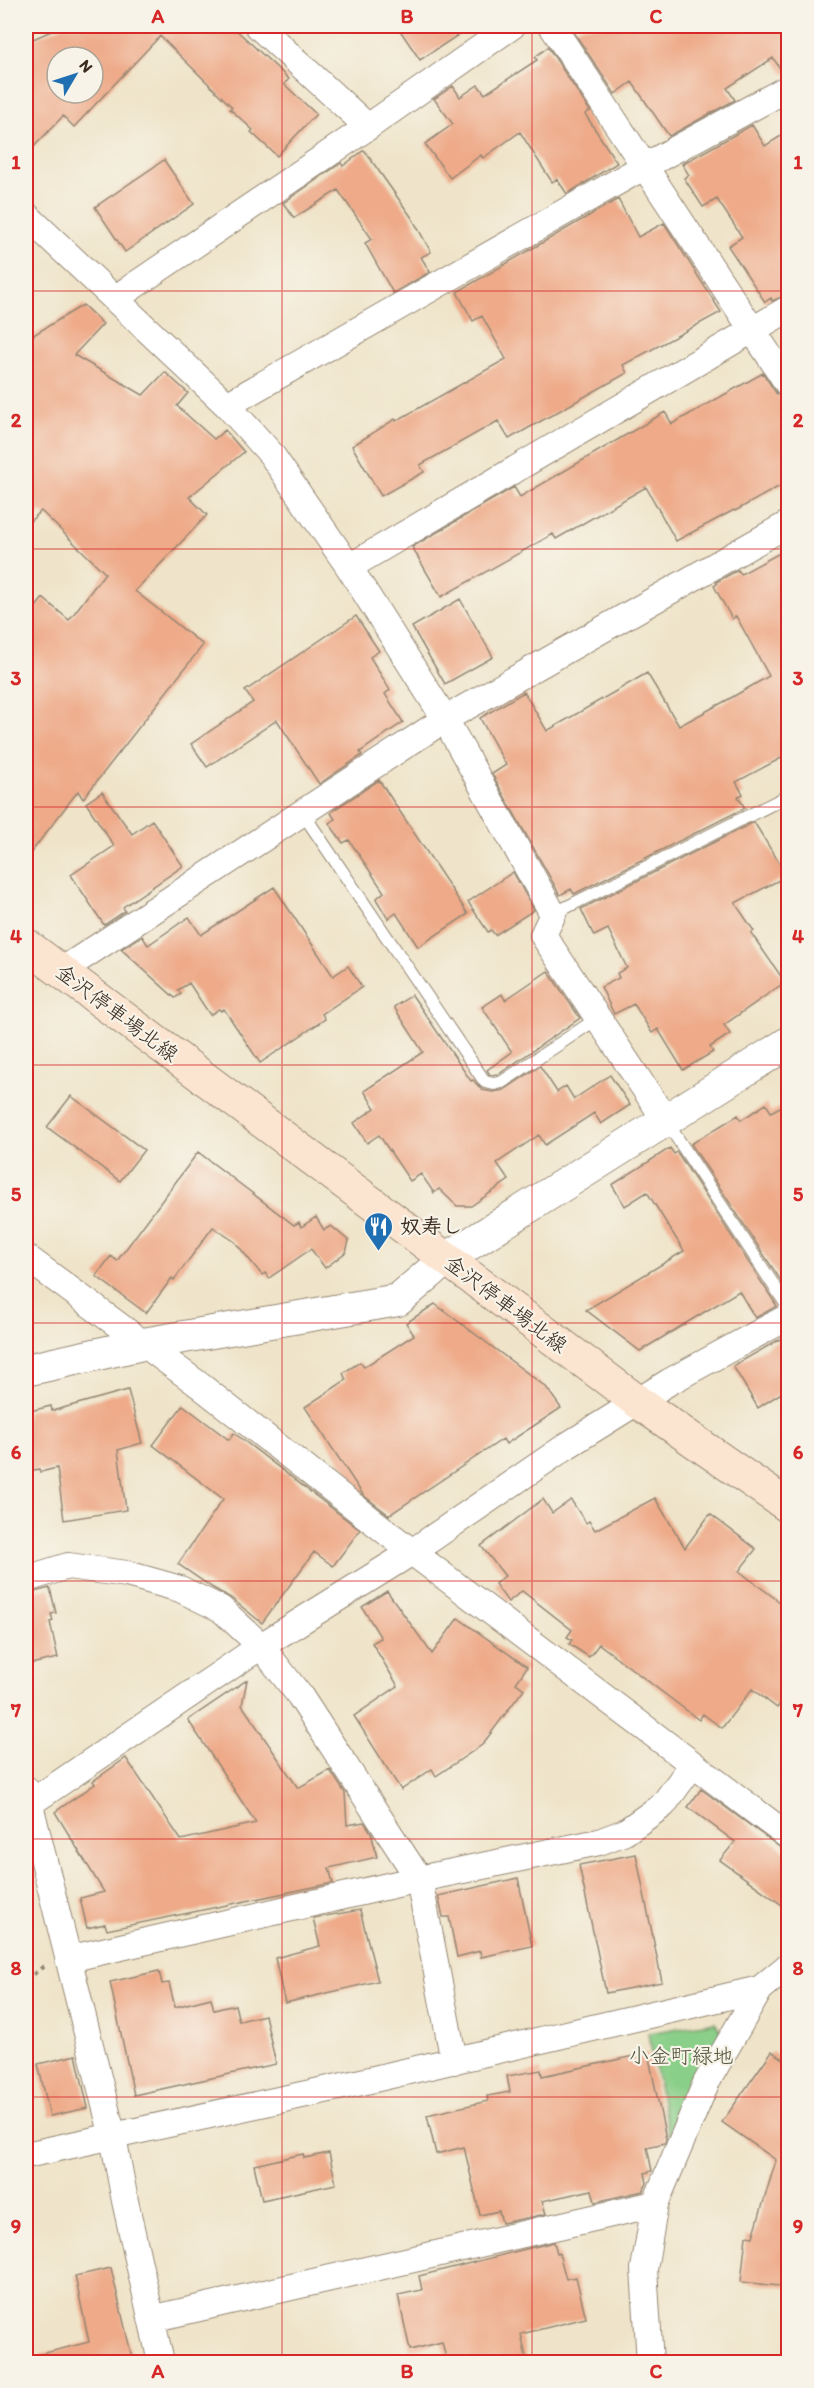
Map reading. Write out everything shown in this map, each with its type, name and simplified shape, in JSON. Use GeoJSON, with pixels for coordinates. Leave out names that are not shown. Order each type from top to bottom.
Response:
{"type":"FeatureCollection","features":[{"type":"Feature","properties":{"kind":"main road","name":"金沢停車場北線"},"geometry":{"type":"LineString","coordinates":[[26,945],[638,1401],[789,1506]]}},
{"type":"Feature","properties":{"kind":"street"},"geometry":{"type":"LineString","coordinates":[[258,26],[368,127]]}},
{"type":"Feature","properties":{"kind":"street"},"geometry":{"type":"LineString","coordinates":[[116,298],[512,26]]}},
{"type":"Feature","properties":{"kind":"street"},"geometry":{"type":"LineString","coordinates":[[552,26],[789,384]]}},
{"type":"Feature","properties":{"kind":"street"},"geometry":{"type":"LineString","coordinates":[[227,405],[645,166],[789,88]]}},
{"type":"Feature","properties":{"kind":"street"},"geometry":{"type":"LineString","coordinates":[[26,215],[227,405],[271,454],[349,567],[445,719],[553,914],[543,935],[666,1121]]}},
{"type":"Feature","properties":{"kind":"street"},"geometry":{"type":"LineString","coordinates":[[349,567],[789,309]]}},
{"type":"Feature","properties":{"kind":"street"},"geometry":{"type":"LineString","coordinates":[[61,971],[445,719],[789,524]]}},
{"type":"Feature","properties":{"kind":"street"},"geometry":{"type":"LineString","coordinates":[[26,1370],[143,1344],[398,1300],[446,1259],[789,1043]]}},
{"type":"Feature","properties":{"kind":"street"},"geometry":{"type":"LineString","coordinates":[[26,1257],[198,1384],[412,1552],[789,1836]]}},
{"type":"Feature","properties":{"kind":"street"},"geometry":{"type":"LineString","coordinates":[[161,2362],[113,2137],[27,1799],[261,1646],[412,1552],[568,1445],[669,1382],[789,1317]]}},
{"type":"Feature","properties":{"kind":"street"},"geometry":{"type":"LineString","coordinates":[[26,1578],[68,1566],[127,1574],[180,1589],[221,1609],[261,1646],[300,1696],[419,1879],[454,2061]]}},
{"type":"Feature","properties":{"kind":"street"},"geometry":{"type":"LineString","coordinates":[[68,1959],[419,1879],[599,1842],[625,1832],[663,1805],[693,1764]]}},
{"type":"Feature","properties":{"kind":"street"},"geometry":{"type":"LineString","coordinates":[[650,2362],[644,2269],[655,2204],[706,2083],[760,1989],[789,1966]]}},
{"type":"Feature","properties":{"kind":"street"},"geometry":{"type":"LineString","coordinates":[[26,2156],[454,2061],[760,1989]]}},
{"type":"Feature","properties":{"kind":"street"},"geometry":{"type":"LineString","coordinates":[[151,2319],[655,2204]]}},
{"type":"Feature","properties":{"kind":"lane"},"geometry":{"type":"LineString","coordinates":[[553,914],[789,796]]}},
{"type":"Feature","properties":{"kind":"lane"},"geometry":{"type":"LineString","coordinates":[[303,813],[485,1082],[494,1084],[502,1082],[598,1018]]}},
{"type":"Feature","properties":{"kind":"lane"},"geometry":{"type":"LineString","coordinates":[[666,1121],[789,1307]]}},
{"type":"Feature","properties":{"kind":"green space","name":"小金町緑地"},"geometry":{"type":"Polygon","coordinates":[[[715,2022],[724,2037],[669,2136],[648,2033],[715,2022]]]}},
{"type":"Feature","properties":{"kind":"building"},"geometry":{"type":"Polygon","coordinates":[[[63,26],[232,26],[289,79],[284,84],[316,114],[277,156],[251,132],[253,130],[230,109],[232,107],[160,36],[105,94],[105,45],[45,45],[45,105],[95,105],[74,127],[63,116],[26,155],[26,42],[63,26]]]}},
{"type":"Feature","properties":{"kind":"building"},"geometry":{"type":"Polygon","coordinates":[[[397,26],[472,26],[420,60],[397,26]]]}},
{"type":"Feature","properties":{"kind":"building"},"geometry":{"type":"Polygon","coordinates":[[[581,26],[789,26],[789,73],[784,74],[773,58],[727,88],[735,100],[669,136],[632,82],[615,94],[573,31],[581,26]]]}},
{"type":"Feature","properties":{"kind":"building"},"geometry":{"type":"Polygon","coordinates":[[[548,47],[590,111],[585,114],[617,163],[567,194],[557,179],[552,182],[520,132],[483,158],[481,155],[450,178],[425,144],[453,124],[434,99],[453,86],[460,97],[478,85],[485,94],[537,60],[535,57],[548,47]]]}},
{"type":"Feature","properties":{"kind":"building"},"geometry":{"type":"Polygon","coordinates":[[[752,125],[765,146],[789,131],[789,294],[772,301],[771,298],[765,302],[728,246],[742,237],[717,199],[703,207],[684,178],[689,175],[682,164],[752,125]]]}},
{"type":"Feature","properties":{"kind":"building"},"geometry":{"type":"Polygon","coordinates":[[[364,150],[412,218],[431,252],[421,257],[430,272],[393,293],[365,243],[372,239],[338,190],[294,218],[283,203],[341,163],[343,166],[364,150]]]}},
{"type":"Feature","properties":{"kind":"building"},"geometry":{"type":"Polygon","coordinates":[[[164,160],[194,204],[125,252],[95,207],[164,160]]]}},
{"type":"Feature","properties":{"kind":"building"},"geometry":{"type":"Polygon","coordinates":[[[618,199],[638,237],[664,223],[721,312],[623,365],[627,373],[509,439],[498,421],[420,465],[424,472],[381,496],[352,446],[395,419],[396,421],[506,359],[482,316],[473,321],[457,292],[618,199]]]}},
{"type":"Feature","properties":{"kind":"building"},"geometry":{"type":"Polygon","coordinates":[[[83,305],[103,324],[74,355],[143,395],[165,372],[188,393],[177,406],[214,439],[225,430],[244,452],[189,497],[207,515],[135,591],[203,645],[83,799],[78,791],[26,859],[26,619],[43,598],[69,620],[105,573],[41,511],[26,525],[26,343],[30,337],[83,305]]]}},
{"type":"Feature","properties":{"kind":"building"},"geometry":{"type":"Polygon","coordinates":[[[763,373],[776,393],[782,398],[789,399],[789,481],[676,541],[646,487],[556,539],[553,534],[441,597],[412,547],[514,487],[520,497],[665,412],[672,424],[763,373]]]}},
{"type":"Feature","properties":{"kind":"building"},"geometry":{"type":"Polygon","coordinates":[[[789,548],[789,754],[736,782],[743,794],[738,797],[745,808],[574,894],[571,889],[560,895],[492,774],[506,765],[480,718],[524,692],[547,731],[647,673],[679,726],[729,699],[769,676],[736,616],[732,619],[714,586],[716,582],[738,570],[741,574],[789,548]]]}},
{"type":"Feature","properties":{"kind":"building"},"geometry":{"type":"Polygon","coordinates":[[[460,599],[493,657],[445,684],[412,627],[460,599]]]}},
{"type":"Feature","properties":{"kind":"building"},"geometry":{"type":"Polygon","coordinates":[[[356,616],[379,651],[370,657],[390,690],[385,694],[403,722],[360,752],[362,755],[319,784],[277,720],[207,767],[191,744],[253,702],[245,691],[356,616]]]}},
{"type":"Feature","properties":{"kind":"building"},"geometry":{"type":"Polygon","coordinates":[[[379,780],[468,914],[418,947],[396,913],[388,919],[376,899],[384,892],[349,840],[343,843],[329,823],[335,819],[331,813],[335,809],[379,780]]]}},
{"type":"Feature","properties":{"kind":"building"},"geometry":{"type":"Polygon","coordinates":[[[102,792],[132,834],[152,820],[183,866],[123,907],[125,911],[104,925],[71,875],[114,846],[86,803],[102,792]]]}},
{"type":"Feature","properties":{"kind":"building"},"geometry":{"type":"Polygon","coordinates":[[[754,822],[787,876],[735,903],[754,931],[751,933],[785,982],[724,1025],[730,1034],[710,1047],[713,1052],[683,1070],[658,1029],[652,1033],[634,1004],[614,1014],[601,987],[619,978],[617,973],[627,968],[608,929],[594,936],[581,909],[754,822]]]}},
{"type":"Feature","properties":{"kind":"building"},"geometry":{"type":"Polygon","coordinates":[[[513,872],[534,910],[495,935],[491,930],[488,932],[468,902],[513,872]]]}},
{"type":"Feature","properties":{"kind":"building"},"geometry":{"type":"Polygon","coordinates":[[[274,887],[333,976],[348,966],[362,987],[322,1014],[325,1019],[260,1063],[224,1009],[221,1011],[219,1009],[210,1015],[189,983],[178,990],[181,994],[175,998],[121,949],[142,936],[148,945],[189,917],[201,935],[274,887]]]}},
{"type":"Feature","properties":{"kind":"building"},"geometry":{"type":"Polygon","coordinates":[[[548,971],[580,1018],[499,1074],[490,1075],[487,1070],[512,1052],[482,1007],[502,994],[505,1000],[548,971]]]}},
{"type":"Feature","properties":{"kind":"building"},"geometry":{"type":"Polygon","coordinates":[[[412,995],[471,1081],[473,1080],[482,1090],[493,1092],[504,1090],[540,1066],[557,1092],[566,1086],[574,1099],[610,1075],[630,1105],[601,1124],[594,1113],[545,1145],[539,1135],[497,1163],[509,1180],[471,1206],[457,1206],[439,1189],[434,1193],[421,1174],[410,1181],[379,1135],[367,1143],[354,1123],[375,1108],[364,1091],[423,1052],[394,1007],[412,995]]]}},
{"type":"Feature","properties":{"kind":"building"},"geometry":{"type":"Polygon","coordinates":[[[71,1096],[144,1150],[120,1181],[47,1127],[71,1096]]]}},
{"type":"Feature","properties":{"kind":"building"},"geometry":{"type":"Polygon","coordinates":[[[789,1102],[789,1293],[691,1144],[738,1115],[741,1120],[766,1104],[771,1112],[789,1102]]]}},
{"type":"Feature","properties":{"kind":"building"},"geometry":{"type":"Polygon","coordinates":[[[670,1148],[674,1154],[677,1152],[777,1306],[755,1318],[739,1291],[640,1351],[586,1310],[684,1251],[647,1192],[625,1206],[612,1185],[670,1148]]]}},
{"type":"Feature","properties":{"kind":"building"},"geometry":{"type":"Polygon","coordinates":[[[198,1152],[294,1225],[299,1222],[301,1227],[316,1217],[324,1230],[331,1226],[349,1241],[346,1252],[325,1268],[311,1249],[269,1278],[265,1273],[262,1275],[235,1242],[213,1227],[174,1280],[172,1278],[146,1313],[96,1276],[111,1256],[117,1261],[198,1152]]]}},
{"type":"Feature","properties":{"kind":"building"},"geometry":{"type":"Polygon","coordinates":[[[435,1304],[546,1387],[561,1408],[506,1444],[503,1439],[389,1515],[363,1495],[305,1407],[346,1380],[343,1373],[360,1362],[364,1367],[414,1335],[406,1323],[435,1304]]]}},
{"type":"Feature","properties":{"kind":"building"},"geometry":{"type":"Polygon","coordinates":[[[789,1334],[789,1388],[758,1408],[733,1366],[789,1334]]]}},
{"type":"Feature","properties":{"kind":"building"},"geometry":{"type":"Polygon","coordinates":[[[128,1390],[142,1443],[118,1450],[126,1510],[64,1520],[57,1468],[26,1472],[26,1412],[51,1406],[52,1411],[128,1390]]]}},
{"type":"Feature","properties":{"kind":"building"},"geometry":{"type":"Polygon","coordinates":[[[183,1405],[229,1440],[234,1433],[360,1530],[333,1566],[314,1552],[262,1623],[231,1598],[178,1564],[223,1499],[153,1445],[183,1405]]]}},
{"type":"Feature","properties":{"kind":"building"},"geometry":{"type":"Polygon","coordinates":[[[655,1498],[685,1548],[710,1514],[756,1549],[739,1571],[789,1609],[789,1693],[777,1708],[752,1689],[722,1728],[703,1714],[699,1720],[599,1644],[589,1657],[569,1644],[572,1640],[567,1637],[572,1630],[522,1591],[508,1602],[495,1584],[505,1576],[481,1546],[543,1499],[552,1513],[571,1500],[586,1523],[589,1521],[595,1530],[655,1498]]]}},
{"type":"Feature","properties":{"kind":"building"},"geometry":{"type":"Polygon","coordinates":[[[50,1588],[56,1613],[51,1614],[53,1621],[50,1622],[58,1658],[26,1665],[26,1594],[50,1588]]]}},
{"type":"Feature","properties":{"kind":"building"},"geometry":{"type":"Polygon","coordinates":[[[387,1591],[432,1654],[458,1618],[527,1667],[516,1683],[524,1689],[482,1745],[436,1776],[432,1769],[401,1790],[354,1716],[398,1686],[372,1643],[381,1638],[362,1607],[387,1591]]]}},
{"type":"Feature","properties":{"kind":"building"},"geometry":{"type":"Polygon","coordinates":[[[247,1680],[242,1705],[298,1788],[330,1770],[345,1793],[347,1825],[364,1822],[371,1832],[377,1857],[329,1868],[333,1883],[107,1930],[105,1924],[87,1928],[80,1898],[104,1892],[55,1812],[95,1784],[93,1781],[126,1758],[181,1840],[256,1823],[188,1720],[247,1680]]]}},
{"type":"Feature","properties":{"kind":"building"},"geometry":{"type":"Polygon","coordinates":[[[701,1789],[789,1854],[789,1910],[720,1860],[735,1842],[688,1807],[701,1789]]]}},
{"type":"Feature","properties":{"kind":"building"},"geometry":{"type":"Polygon","coordinates":[[[636,1854],[662,1982],[606,1993],[579,1865],[636,1854]]]}},
{"type":"Feature","properties":{"kind":"building"},"geometry":{"type":"Polygon","coordinates":[[[518,1878],[532,1946],[481,1957],[480,1951],[457,1957],[449,1917],[443,1917],[438,1896],[518,1878]]]}},
{"type":"Feature","properties":{"kind":"building"},"geometry":{"type":"Polygon","coordinates":[[[360,1910],[378,1981],[285,2003],[275,1958],[320,1946],[313,1918],[360,1910]]]}},
{"type":"Feature","properties":{"kind":"building"},"geometry":{"type":"Polygon","coordinates":[[[159,1971],[162,1984],[169,1983],[175,2007],[211,1998],[214,2010],[235,2005],[239,2021],[265,2015],[276,2064],[134,2095],[110,1982],[159,1971]]]}},
{"type":"Feature","properties":{"kind":"building"},"geometry":{"type":"Polygon","coordinates":[[[772,2051],[789,2063],[789,2287],[741,2282],[746,2236],[753,2237],[776,2160],[722,2122],[772,2051]]]}},
{"type":"Feature","properties":{"kind":"building"},"geometry":{"type":"Polygon","coordinates":[[[648,2053],[666,2139],[665,2143],[647,2147],[652,2171],[645,2173],[647,2183],[643,2191],[595,2202],[592,2190],[542,2201],[546,2214],[502,2223],[499,2211],[480,2215],[464,2147],[436,2154],[427,2115],[488,2101],[487,2096],[510,2092],[507,2076],[541,2070],[542,2076],[648,2053]]]}},
{"type":"Feature","properties":{"kind":"building"},"geometry":{"type":"Polygon","coordinates":[[[76,2055],[88,2108],[50,2116],[38,2064],[76,2055]]]}},
{"type":"Feature","properties":{"kind":"building"},"geometry":{"type":"Polygon","coordinates":[[[329,2153],[336,2184],[262,2200],[254,2165],[303,2154],[304,2158],[329,2153]]]}},
{"type":"Feature","properties":{"kind":"building"},"geometry":{"type":"Polygon","coordinates":[[[554,2242],[566,2279],[576,2277],[586,2318],[521,2334],[527,2362],[447,2362],[442,2342],[410,2350],[398,2295],[422,2290],[419,2276],[554,2242]]]}},
{"type":"Feature","properties":{"kind":"building"},"geometry":{"type":"Polygon","coordinates":[[[111,2268],[133,2362],[42,2362],[41,2354],[89,2342],[75,2276],[111,2268]]]}},
{"type":"Feature","properties":{"kind":"place","name":"奴寿し"},"geometry":{"type":"Point","coordinates":[379,1252]}}]}
